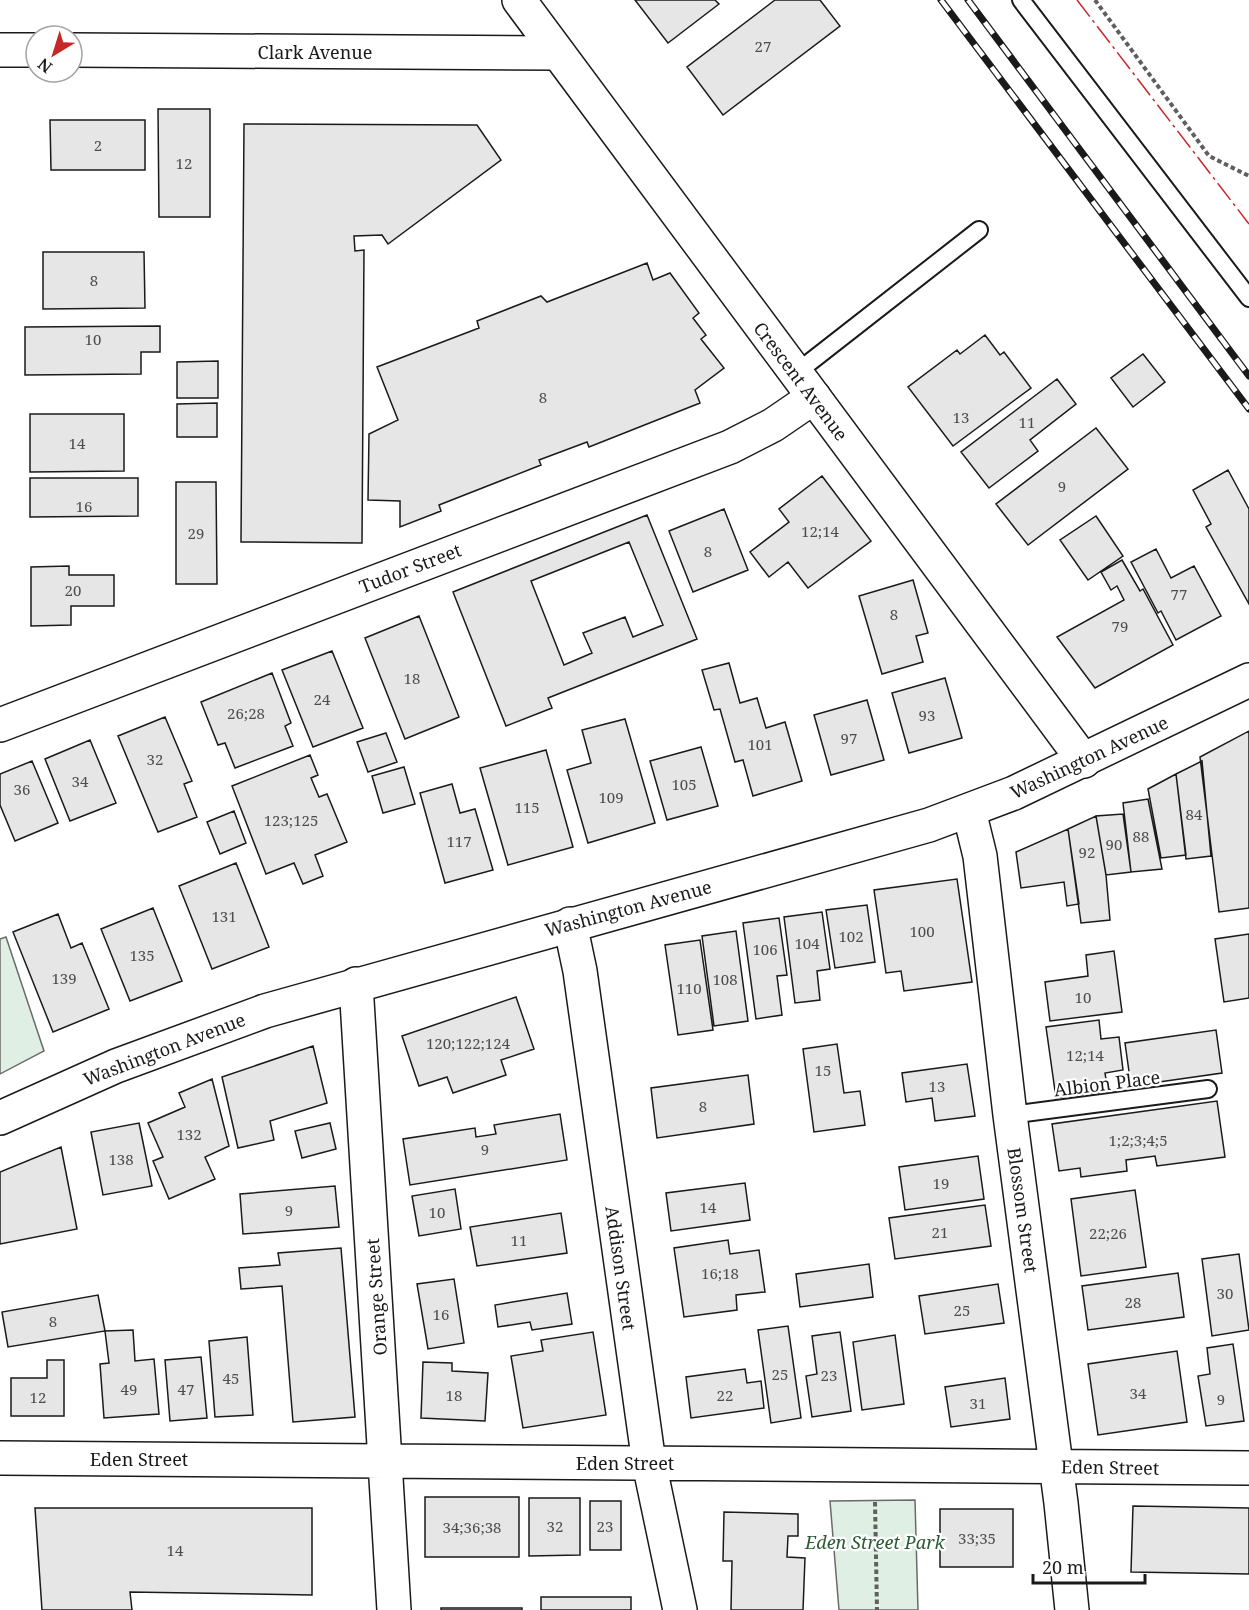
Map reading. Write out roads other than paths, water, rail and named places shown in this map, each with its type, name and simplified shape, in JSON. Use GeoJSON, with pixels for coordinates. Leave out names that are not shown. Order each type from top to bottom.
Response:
{"type":"FeatureCollection","features":[{"type":"Feature","properties":{"kind":"street","name":"Crescent Avenue"},"geometry":{"type":"LineString","coordinates":[[519,0],[1084,761]]}},
{"type":"Feature","properties":{"kind":"street"},"geometry":{"type":"LineString","coordinates":[[0,50],[24,50]]}},
{"type":"Feature","properties":{"kind":"street","name":"Clark Avenue"},"geometry":{"type":"LineString","coordinates":[[84,50],[558,53]]}},
{"type":"Feature","properties":{"kind":"street","name":"Tudor Street"},"geometry":{"type":"LineString","coordinates":[[0,725],[730,447],[773,425],[805,385]]}},
{"type":"Feature","properties":{"kind":"street","name":"Washington Avenue"},"geometry":{"type":"LineString","coordinates":[[0,1118],[54,1092],[168,1045],[265,1011],[570,924],[873,842],[969,811],[1084,761],[1249,680]]}},
{"type":"Feature","properties":{"kind":"street","name":"Blossom Street"},"geometry":{"type":"LineString","coordinates":[[969,811],[980,855],[1010,1115],[1057,1466],[1072,1610]]}},
{"type":"Feature","properties":{"kind":"street","name":"Addison Street"},"geometry":{"type":"LineString","coordinates":[[570,924],[580,971],[649,1463],[680,1610]]}},
{"type":"Feature","properties":{"kind":"street","name":"Orange Street"},"geometry":{"type":"LineString","coordinates":[[356,984],[394,1610]]}},
{"type":"Feature","properties":{"kind":"street","name":"Eden Street"},"geometry":{"type":"LineString","coordinates":[[0,1458],[1249,1468]]}},
{"type":"Feature","properties":{"kind":"lane"},"geometry":{"type":"LineString","coordinates":[[1021,0],[1249,298]]}},
{"type":"Feature","properties":{"kind":"lane"},"geometry":{"type":"LineString","coordinates":[[805,385],[979,230]]}},
{"type":"Feature","properties":{"kind":"lane","name":"Albion Place"},"geometry":{"type":"LineString","coordinates":[[1010,1115],[1208,1089]]}},
{"type":"Feature","properties":{"kind":"railway"},"geometry":{"type":"LineString","coordinates":[[941,0],[1249,409]]}},
{"type":"Feature","properties":{"kind":"railway"},"geometry":{"type":"LineString","coordinates":[[968,0],[1249,376]]}},
{"type":"Feature","properties":{"kind":"park label","name":"Eden Street Park"},"geometry":{"type":"Point","coordinates":[875,1542]}}]}
